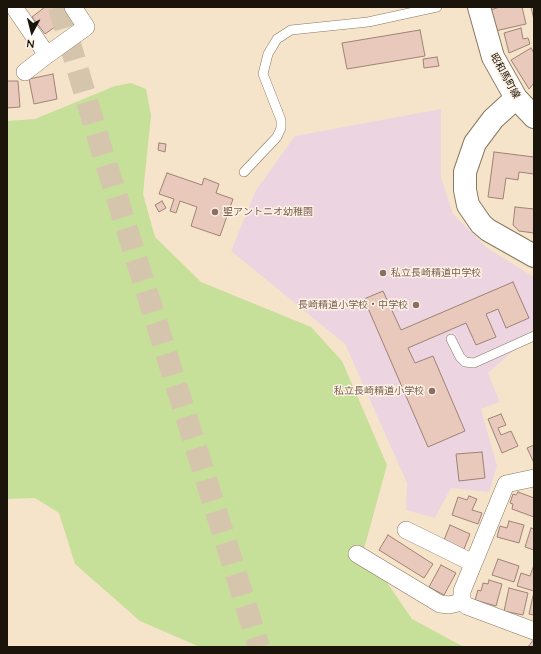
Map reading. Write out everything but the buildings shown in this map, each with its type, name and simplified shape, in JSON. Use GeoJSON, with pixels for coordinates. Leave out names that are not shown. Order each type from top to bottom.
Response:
{"type":"FeatureCollection","features":[{"type":"Feature","properties":{"kind":"street"},"geometry":{"type":"LineString","coordinates":[[14,7],[47,55]]}},
{"type":"Feature","properties":{"kind":"street"},"geometry":{"type":"LineString","coordinates":[[25,72],[86,27],[73,7]]}},
{"type":"Feature","properties":{"kind":"street","name":"昭和馬町線"},"geometry":{"type":"LineString","coordinates":[[479,7],[493,57],[516,98],[534,117]]}},
{"type":"Feature","properties":{"kind":"street"},"geometry":{"type":"LineString","coordinates":[[516,98],[493,119],[475,143],[465,172],[465,190],[468,204],[481,224],[488,230],[534,256]]}},
{"type":"Feature","properties":{"kind":"street"},"geometry":{"type":"LineString","coordinates":[[462,602],[462,591],[506,484],[534,478]]}},
{"type":"Feature","properties":{"kind":"street"},"geometry":{"type":"LineString","coordinates":[[406,530],[473,563]]}},
{"type":"Feature","properties":{"kind":"street"},"geometry":{"type":"LineString","coordinates":[[357,554],[440,604],[449,605],[462,602]]}},
{"type":"Feature","properties":{"kind":"street"},"geometry":{"type":"LineString","coordinates":[[462,602],[467,606],[534,631]]}},
{"type":"Feature","properties":{"kind":"lane"},"geometry":{"type":"LineString","coordinates":[[244,172],[276,137],[281,128],[281,120],[263,74],[268,54],[277,39],[291,30],[368,22],[437,7]]}},
{"type":"Feature","properties":{"kind":"lane"},"geometry":{"type":"LineString","coordinates":[[451,339],[460,357],[465,362],[474,363],[534,336]]}},
{"type":"Feature","properties":{"kind":"shaded area","name":"長崎精道小学校・中学校"},"geometry":{"type":"Polygon","coordinates":[[[441,109],[441,177],[453,214],[487,248],[534,277],[534,333],[488,373],[500,402],[481,409],[497,466],[489,492],[451,488],[435,518],[406,510],[407,483],[345,344],[231,251],[256,190],[295,136],[441,109]]]}},
{"type":"Feature","properties":{"kind":"green space"},"geometry":{"type":"Polygon","coordinates":[[[131,83],[146,89],[151,115],[143,194],[155,237],[201,282],[311,327],[342,361],[387,465],[364,549],[412,619],[464,647],[200,647],[140,621],[75,564],[59,513],[35,498],[7,499],[7,121],[35,119],[115,86],[131,83]]]}},
{"type":"Feature","properties":{"kind":"tunnel"},"geometry":{"type":"LineString","coordinates":[[59,7],[99,141],[259,647]]}},
{"type":"Feature","properties":{"kind":"place","name":"聖アントニオ幼稚園"},"geometry":{"type":"Point","coordinates":[215,212]}},
{"type":"Feature","properties":{"kind":"place","name":"私立長崎精道中学校"},"geometry":{"type":"Point","coordinates":[383,273]}},
{"type":"Feature","properties":{"kind":"place","name":"長崎精道小学校・中学校"},"geometry":{"type":"Point","coordinates":[416,305]}},
{"type":"Feature","properties":{"kind":"place","name":"私立長崎精道小学校"},"geometry":{"type":"Point","coordinates":[432,391]}}]}
